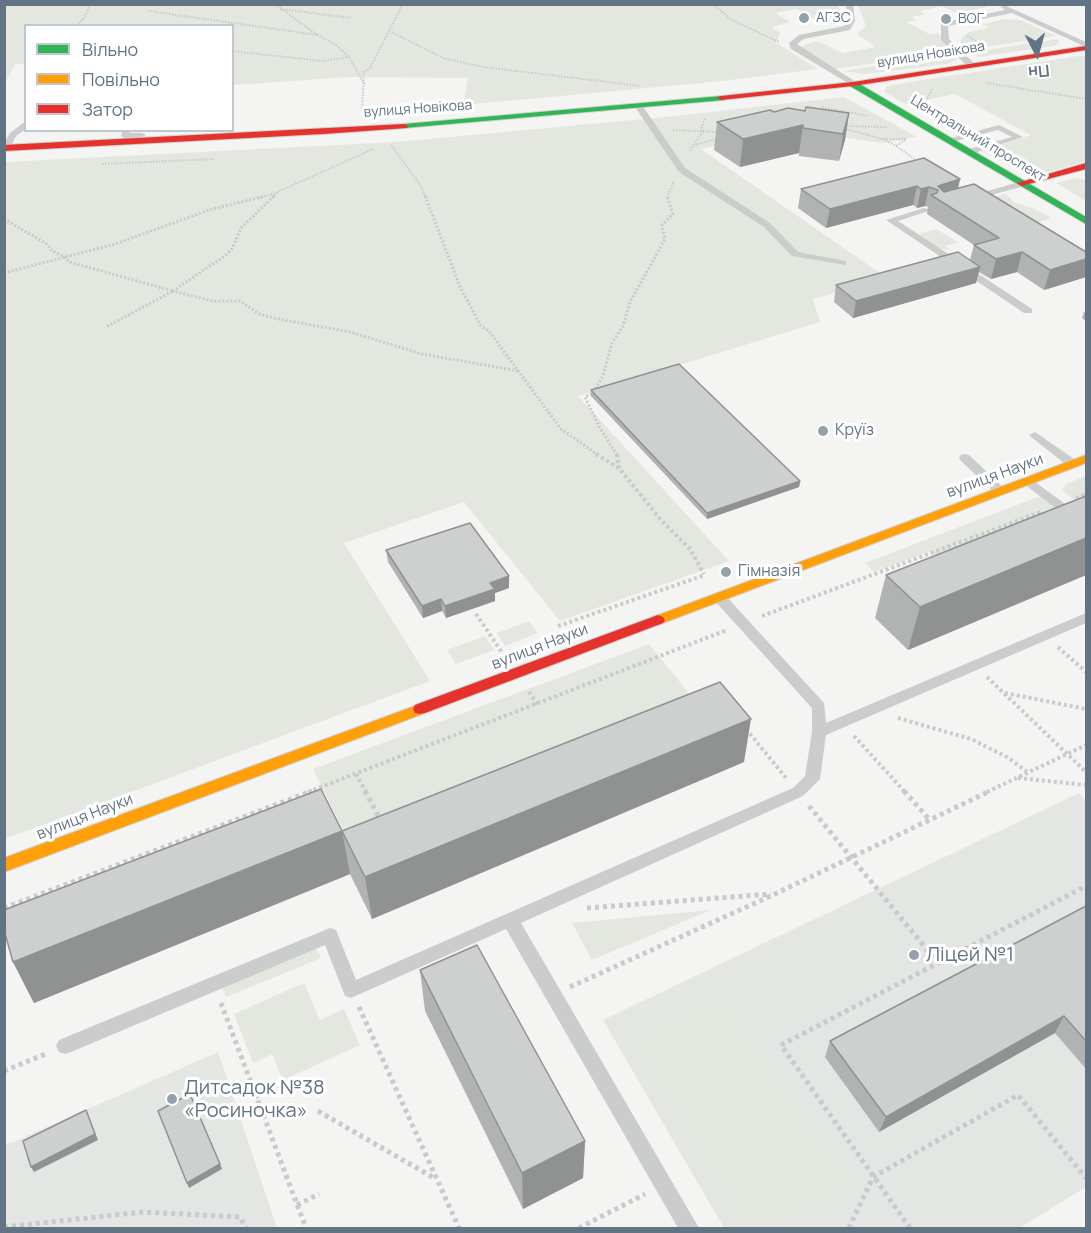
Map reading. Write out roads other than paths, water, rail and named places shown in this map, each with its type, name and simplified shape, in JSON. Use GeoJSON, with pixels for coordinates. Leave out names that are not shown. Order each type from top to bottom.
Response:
{"type":"FeatureCollection","features":[{"type":"Feature","properties":{"kind":"main road","name":"вулиця Новікова"},"geometry":{"type":"LineString","coordinates":[[7,142],[125,137],[203,139],[504,120],[853,84],[1050,54],[1086,46]]}},
{"type":"Feature","properties":{"kind":"main road","name":"Центральний проспект"},"geometry":{"type":"LineString","coordinates":[[853,84],[1086,221]]}},
{"type":"Feature","properties":{"kind":"main road"},"geometry":{"type":"LineString","coordinates":[[1021,184],[1083,170]]}},
{"type":"Feature","properties":{"kind":"main road","name":"вулиця Науки"},"geometry":{"type":"LineString","coordinates":[[4,865],[715,589],[1080,462]]}},
{"type":"Feature","properties":{"kind":"lane"},"geometry":{"type":"LineString","coordinates":[[849,4],[851,21],[847,28],[802,37],[793,43],[794,47],[853,84]]}},
{"type":"Feature","properties":{"kind":"lane"},"geometry":{"type":"LineString","coordinates":[[998,4],[1086,46]]}},
{"type":"Feature","properties":{"kind":"lane"},"geometry":{"type":"LineString","coordinates":[[972,66],[945,40],[944,25],[1012,11]]}},
{"type":"Feature","properties":{"kind":"lane"},"geometry":{"type":"LineString","coordinates":[[639,107],[682,170],[767,225],[795,254],[843,263]]}},
{"type":"Feature","properties":{"kind":"lane"},"geometry":{"type":"LineString","coordinates":[[7,142],[24,127]]}},
{"type":"Feature","properties":{"kind":"lane"},"geometry":{"type":"LineString","coordinates":[[948,140],[999,127],[1019,137],[968,152]]}},
{"type":"Feature","properties":{"kind":"lane"},"geometry":{"type":"LineString","coordinates":[[959,201],[1021,184]]}},
{"type":"Feature","properties":{"kind":"lane"},"geometry":{"type":"LineString","coordinates":[[927,210],[891,220],[1028,311]]}},
{"type":"Feature","properties":{"kind":"lane"},"geometry":{"type":"LineString","coordinates":[[1035,435],[1080,462]]}},
{"type":"Feature","properties":{"kind":"lane"},"geometry":{"type":"LineString","coordinates":[[965,458],[1000,491]]}},
{"type":"Feature","properties":{"kind":"lane"},"geometry":{"type":"LineString","coordinates":[[1028,481],[1086,525]]}},
{"type":"Feature","properties":{"kind":"lane"},"geometry":{"type":"LineString","coordinates":[[65,1046],[330,935],[351,990],[798,792],[812,779],[819,732],[819,707],[743,624],[715,589]]}},
{"type":"Feature","properties":{"kind":"lane"},"geometry":{"type":"LineString","coordinates":[[819,732],[1086,618]]}},
{"type":"Feature","properties":{"kind":"lane"},"geometry":{"type":"LineString","coordinates":[[510,920],[689,1228]]}},
{"type":"Feature","properties":{"kind":"place","name":"АГЗС"},"geometry":{"type":"Point","coordinates":[804,18]}},
{"type":"Feature","properties":{"kind":"place","name":"ВОГ"},"geometry":{"type":"Point","coordinates":[946,19]}},
{"type":"Feature","properties":{"kind":"place","name":"Круїз"},"geometry":{"type":"Point","coordinates":[823,431]}},
{"type":"Feature","properties":{"kind":"place","name":"Гімназія"},"geometry":{"type":"Point","coordinates":[726,572]}},
{"type":"Feature","properties":{"kind":"place","name":"Ліцей №1"},"geometry":{"type":"Point","coordinates":[914,955]}},
{"type":"Feature","properties":{"kind":"place","name":"Дитсадок №38 «Росиночка»"},"geometry":{"type":"Point","coordinates":[172,1099]}}]}
